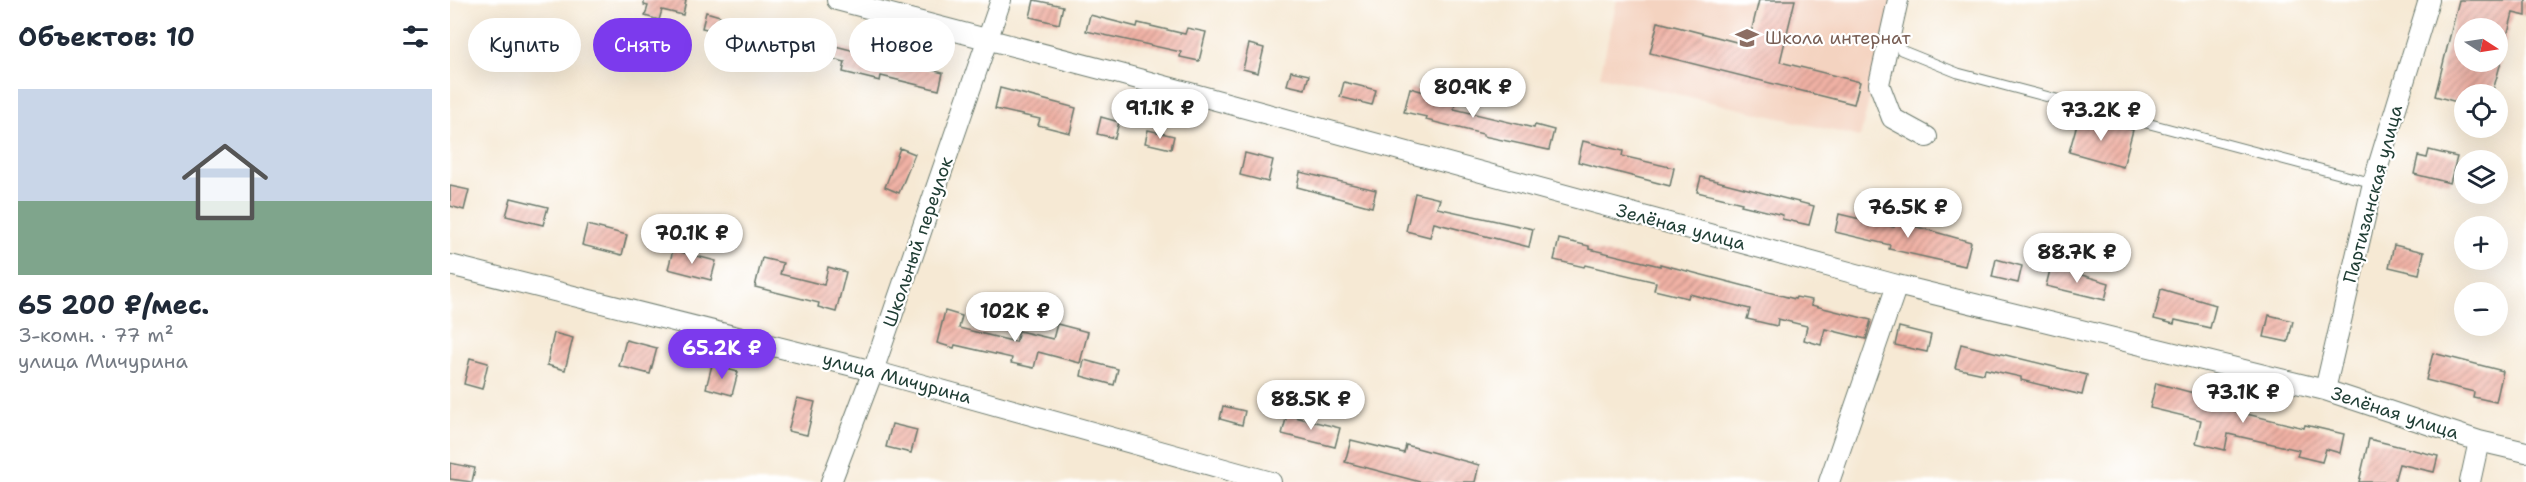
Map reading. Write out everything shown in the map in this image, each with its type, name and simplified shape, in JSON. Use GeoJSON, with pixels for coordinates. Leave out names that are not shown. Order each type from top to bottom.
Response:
{"type":"FeatureCollection","features":[{"type":"Feature","properties":{"kind":"street","name":"Зелёная улица"},"geometry":{"type":"LineString","coordinates":[[837,0],[1897,285],[2325,390],[2479,441],[2526,452]]}},
{"type":"Feature","properties":{"kind":"street","name":"Школьный переулок"},"geometry":{"type":"LineString","coordinates":[[831,482],[873,371],[1001,0]]}},
{"type":"Feature","properties":{"kind":"street"},"geometry":{"type":"LineString","coordinates":[[1898,0],[1890,26],[1879,84],[1893,118],[1927,137]]}},
{"type":"Feature","properties":{"kind":"street","name":"Партизанская улица"},"geometry":{"type":"LineString","coordinates":[[2325,390],[2373,183],[2428,0]]}},
{"type":"Feature","properties":{"kind":"street","name":"улица Мичурина"},"geometry":{"type":"LineString","coordinates":[[450,265],[873,371],[1271,482]]}},
{"type":"Feature","properties":{"kind":"street"},"geometry":{"type":"LineString","coordinates":[[1828,482],[1897,285]]}},
{"type":"Feature","properties":{"kind":"street"},"geometry":{"type":"LineString","coordinates":[[2470,482],[2479,441]]}},
{"type":"Feature","properties":{"kind":"lane"},"geometry":{"type":"LineString","coordinates":[[1890,26],[1901,50],[1958,73],[2373,183]]}},
{"type":"Feature","properties":{"kind":"shaded area","name":"Школа интернат"},"geometry":{"type":"Polygon","coordinates":[[[1617,0],[1894,0],[1860,137],[1600,76],[1617,0]]]}},
{"type":"Feature","properties":{"kind":"building"},"geometry":{"type":"Polygon","coordinates":[[[644,0],[686,0],[683,15],[662,10],[660,18],[645,16],[648,6],[644,5],[644,0]]]}},
{"type":"Feature","properties":{"kind":"building"},"geometry":{"type":"Polygon","coordinates":[[[1034,0],[1063,6],[1059,24],[1030,17],[1034,0]]]}},
{"type":"Feature","properties":{"kind":"building"},"geometry":{"type":"Polygon","coordinates":[[[1759,0],[1795,0],[1780,62],[1860,82],[1854,104],[1650,53],[1658,22],[1748,45],[1759,0]]]}},
{"type":"Feature","properties":{"kind":"building"},"geometry":{"type":"Polygon","coordinates":[[[2459,0],[2526,0],[2526,16],[2513,13],[2508,33],[2508,18],[2454,18],[2459,0]]]}},
{"type":"Feature","properties":{"kind":"building"},"geometry":{"type":"Polygon","coordinates":[[[706,12],[720,16],[719,18],[704,18],[706,12]]]}},
{"type":"Feature","properties":{"kind":"building"},"geometry":{"type":"Polygon","coordinates":[[[1090,15],[1137,27],[1138,23],[1185,34],[1187,28],[1206,32],[1199,61],[1180,57],[1181,52],[1086,31],[1090,15]]]}},
{"type":"Feature","properties":{"kind":"building"},"geometry":{"type":"Polygon","coordinates":[[[2454,20],[2454,72],[2498,72],[2495,84],[2454,84],[2454,101],[2435,96],[2454,20]]]}},
{"type":"Feature","properties":{"kind":"building"},"geometry":{"type":"Polygon","coordinates":[[[1249,44],[1264,48],[1258,73],[1243,69],[1249,44]]]}},
{"type":"Feature","properties":{"kind":"building"},"geometry":{"type":"Polygon","coordinates":[[[837,46],[849,50],[849,72],[943,73],[939,90],[881,76],[880,81],[843,72],[845,62],[837,60],[837,46]]]}},
{"type":"Feature","properties":{"kind":"building"},"geometry":{"type":"Polygon","coordinates":[[[1291,71],[1309,75],[1305,89],[1287,85],[1291,71]]]}},
{"type":"Feature","properties":{"kind":"building"},"geometry":{"type":"Polygon","coordinates":[[[1344,82],[1376,90],[1372,105],[1340,97],[1344,82]]]}},
{"type":"Feature","properties":{"kind":"building"},"geometry":{"type":"Polygon","coordinates":[[[1434,85],[1458,91],[1454,109],[1534,128],[1535,125],[1554,130],[1549,150],[1483,136],[1483,134],[1426,120],[1427,117],[1404,112],[1410,88],[1432,94],[1434,85]]]}},
{"type":"Feature","properties":{"kind":"building"},"geometry":{"type":"Polygon","coordinates":[[[1000,88],[1076,108],[1070,133],[1038,125],[1040,119],[995,109],[1000,88]]]}},
{"type":"Feature","properties":{"kind":"building"},"geometry":{"type":"Polygon","coordinates":[[[1101,117],[1119,122],[1115,138],[1097,134],[1101,117]]]}},
{"type":"Feature","properties":{"kind":"building"},"geometry":{"type":"Polygon","coordinates":[[[2079,117],[2133,130],[2123,167],[2069,152],[2079,117]]]}},
{"type":"Feature","properties":{"kind":"building"},"geometry":{"type":"Polygon","coordinates":[[[1148,130],[1174,136],[1171,149],[1145,143],[1148,130]]]}},
{"type":"Feature","properties":{"kind":"building"},"geometry":{"type":"Polygon","coordinates":[[[1583,141],[1623,151],[1622,156],[1674,168],[1670,186],[1578,162],[1583,141]]]}},
{"type":"Feature","properties":{"kind":"building"},"geometry":{"type":"Polygon","coordinates":[[[900,148],[915,154],[899,193],[885,187],[900,148]]]}},
{"type":"Feature","properties":{"kind":"building"},"geometry":{"type":"Polygon","coordinates":[[[2429,150],[2454,156],[2450,183],[2414,174],[2418,156],[2427,158],[2429,150]]]}},
{"type":"Feature","properties":{"kind":"building"},"geometry":{"type":"Polygon","coordinates":[[[1245,153],[1273,160],[1268,182],[1240,175],[1245,153]]]}},
{"type":"Feature","properties":{"kind":"building"},"geometry":{"type":"Polygon","coordinates":[[[1300,172],[1376,190],[1372,207],[1297,187],[1300,172]]]}},
{"type":"Feature","properties":{"kind":"building"},"geometry":{"type":"Polygon","coordinates":[[[1701,177],[1814,206],[1809,225],[1782,219],[1783,215],[1697,192],[1701,177]]]}},
{"type":"Feature","properties":{"kind":"building"},"geometry":{"type":"Polygon","coordinates":[[[450,186],[469,190],[464,210],[450,206],[450,186]]]}},
{"type":"Feature","properties":{"kind":"building"},"geometry":{"type":"Polygon","coordinates":[[[1415,193],[1440,199],[1437,208],[1533,229],[1529,247],[1434,223],[1430,237],[1406,231],[1415,193]]]}},
{"type":"Feature","properties":{"kind":"building"},"geometry":{"type":"Polygon","coordinates":[[[511,198],[548,207],[543,225],[506,216],[511,198]]]}},
{"type":"Feature","properties":{"kind":"building"},"geometry":{"type":"Polygon","coordinates":[[[1839,214],[1894,227],[1896,221],[1971,242],[1965,266],[1889,249],[1890,245],[1835,232],[1839,214]]]}},
{"type":"Feature","properties":{"kind":"building"},"geometry":{"type":"Polygon","coordinates":[[[587,225],[627,235],[622,255],[582,245],[587,225]]]}},
{"type":"Feature","properties":{"kind":"building"},"geometry":{"type":"Polygon","coordinates":[[[1559,239],[1589,246],[1589,249],[1660,266],[1660,264],[1795,299],[1796,297],[1812,300],[1811,305],[1871,320],[1866,339],[1825,329],[1821,345],[1804,340],[1807,326],[1778,319],[1777,326],[1747,319],[1750,309],[1689,294],[1688,298],[1654,290],[1656,282],[1554,260],[1559,239]]]}},
{"type":"Feature","properties":{"kind":"building"},"geometry":{"type":"Polygon","coordinates":[[[2394,245],[2424,252],[2419,274],[2389,267],[2394,245]]]}},
{"type":"Feature","properties":{"kind":"building"},"geometry":{"type":"Polygon","coordinates":[[[673,250],[716,261],[711,280],[668,269],[673,250]]]}},
{"type":"Feature","properties":{"kind":"building"},"geometry":{"type":"Polygon","coordinates":[[[762,258],[783,263],[780,274],[824,285],[828,267],[846,272],[836,312],[818,307],[819,303],[755,287],[762,258]]]}},
{"type":"Feature","properties":{"kind":"building"},"geometry":{"type":"Polygon","coordinates":[[[1996,259],[2022,266],[2018,283],[1992,277],[1996,259]]]}},
{"type":"Feature","properties":{"kind":"building"},"geometry":{"type":"Polygon","coordinates":[[[2051,266],[2109,283],[2105,300],[2046,286],[2051,266]]]}},
{"type":"Feature","properties":{"kind":"building"},"geometry":{"type":"Polygon","coordinates":[[[2161,289],[2216,305],[2210,328],[2175,320],[2174,324],[2154,319],[2161,289]]]}},
{"type":"Feature","properties":{"kind":"building"},"geometry":{"type":"Polygon","coordinates":[[[945,311],[962,316],[959,328],[1016,342],[1019,331],[1053,339],[1057,324],[1088,332],[1080,363],[1038,352],[1034,368],[1011,363],[1012,358],[937,343],[945,311]]]}},
{"type":"Feature","properties":{"kind":"building"},"geometry":{"type":"Polygon","coordinates":[[[2269,315],[2293,321],[2288,342],[2264,337],[2269,315]]]}},
{"type":"Feature","properties":{"kind":"building"},"geometry":{"type":"Polygon","coordinates":[[[1899,327],[1931,335],[1927,352],[1895,345],[1899,327]]]}},
{"type":"Feature","properties":{"kind":"building"},"geometry":{"type":"Polygon","coordinates":[[[554,333],[573,338],[565,370],[547,365],[554,333]]]}},
{"type":"Feature","properties":{"kind":"building"},"geometry":{"type":"Polygon","coordinates":[[[626,340],[657,348],[650,374],[619,366],[626,340]]]}},
{"type":"Feature","properties":{"kind":"building"},"geometry":{"type":"Polygon","coordinates":[[[1961,344],[2087,375],[2082,395],[1985,369],[1984,374],[1955,368],[1961,344]]]}},
{"type":"Feature","properties":{"kind":"building"},"geometry":{"type":"Polygon","coordinates":[[[2433,353],[2503,371],[2496,402],[2473,397],[2474,392],[2426,380],[2433,353]]]}},
{"type":"Feature","properties":{"kind":"building"},"geometry":{"type":"Polygon","coordinates":[[[470,358],[488,363],[482,389],[464,384],[470,358]]]}},
{"type":"Feature","properties":{"kind":"building"},"geometry":{"type":"Polygon","coordinates":[[[1084,360],[1118,369],[1114,385],[1081,376],[1084,360]]]}},
{"type":"Feature","properties":{"kind":"building"},"geometry":{"type":"Polygon","coordinates":[[[712,365],[738,372],[732,395],[706,388],[712,365]]]}},
{"type":"Feature","properties":{"kind":"building"},"geometry":{"type":"Polygon","coordinates":[[[2156,383],[2235,404],[2234,411],[2304,428],[2305,425],[2344,434],[2340,453],[2326,449],[2322,462],[2297,456],[2299,450],[2228,434],[2225,450],[2196,443],[2201,420],[2150,408],[2156,383]]]}},
{"type":"Feature","properties":{"kind":"building"},"geometry":{"type":"Polygon","coordinates":[[[797,398],[815,402],[807,435],[788,431],[797,398]]]}},
{"type":"Feature","properties":{"kind":"building"},"geometry":{"type":"Polygon","coordinates":[[[1223,406],[1245,411],[1242,425],[1220,419],[1223,406]]]}},
{"type":"Feature","properties":{"kind":"building"},"geometry":{"type":"Polygon","coordinates":[[[1287,415],[1340,428],[1335,447],[1282,434],[1287,415]]]}},
{"type":"Feature","properties":{"kind":"building"},"geometry":{"type":"Polygon","coordinates":[[[892,424],[917,430],[911,453],[886,447],[892,424]]]}},
{"type":"Feature","properties":{"kind":"building"},"geometry":{"type":"Polygon","coordinates":[[[2369,439],[2438,456],[2434,472],[2399,464],[2394,482],[2359,482],[2369,439]]]}},
{"type":"Feature","properties":{"kind":"building"},"geometry":{"type":"Polygon","coordinates":[[[1351,440],[1404,453],[1406,445],[1479,465],[1475,482],[1420,482],[1345,462],[1351,440]]]}},
{"type":"Feature","properties":{"kind":"building"},"geometry":{"type":"Polygon","coordinates":[[[450,463],[475,468],[472,482],[450,479],[450,463]]]}},
{"type":"Feature","properties":{"kind":"place","name":"Школа интернат"},"geometry":{"type":"Point","coordinates":[1747,38]}}]}
